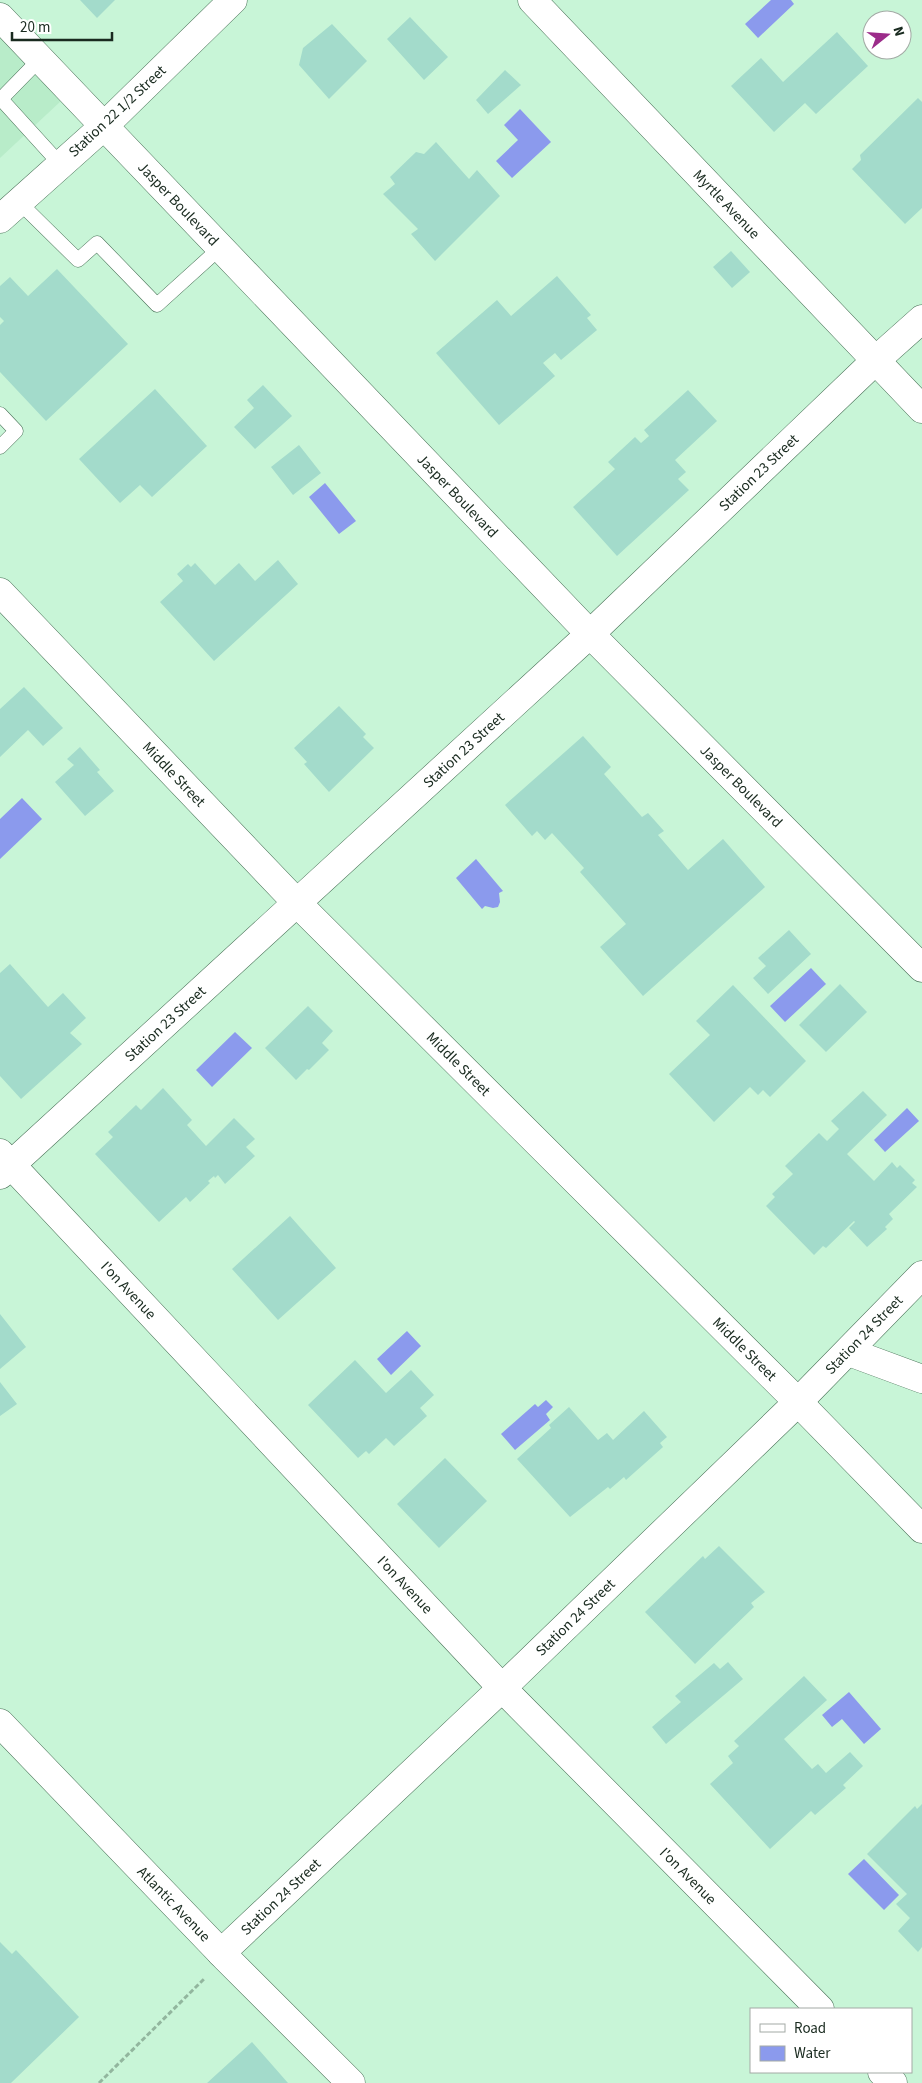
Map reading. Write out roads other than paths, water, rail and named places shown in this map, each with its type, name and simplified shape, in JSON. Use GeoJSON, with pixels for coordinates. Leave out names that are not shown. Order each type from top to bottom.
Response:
{"type":"FeatureCollection","features":[{"type":"Feature","properties":{"kind":"street","name":"Station 22 1/2 Street"},"geometry":{"type":"LineString","coordinates":[[9,211],[104,126],[233,0]]}},
{"type":"Feature","properties":{"kind":"street","name":"Myrtle Avenue"},"geometry":{"type":"LineString","coordinates":[[532,0],[922,409]]}},
{"type":"Feature","properties":{"kind":"street","name":"Jasper Boulevard"},"geometry":{"type":"LineString","coordinates":[[0,17],[590,634],[922,968]]}},
{"type":"Feature","properties":{"kind":"street","name":"Station 23 Street"},"geometry":{"type":"LineString","coordinates":[[4,1164],[297,903],[590,634],[876,360],[922,319]]}},
{"type":"Feature","properties":{"kind":"street","name":"Middle Street"},"geometry":{"type":"LineString","coordinates":[[0,592],[297,903],[798,1402],[922,1529]]}},
{"type":"Feature","properties":{"kind":"street","name":"I'on Avenue"},"geometry":{"type":"LineString","coordinates":[[4,1164],[502,1688],[819,2008]]}},
{"type":"Feature","properties":{"kind":"street","name":"Station 24 Street"},"geometry":{"type":"LineString","coordinates":[[224,1955],[798,1402],[922,1275]]}},
{"type":"Feature","properties":{"kind":"street"},"geometry":{"type":"LineString","coordinates":[[848,1352],[922,1379]]}},
{"type":"Feature","properties":{"kind":"street","name":"Atlantic Avenue"},"geometry":{"type":"LineString","coordinates":[[0,1723],[350,2083]]}},
{"type":"Feature","properties":{"kind":"street"},"geometry":{"type":"LineString","coordinates":[[883,2073],[893,2083]]}},
{"type":"Feature","properties":{"kind":"lane"},"geometry":{"type":"LineString","coordinates":[[40,59],[1,100],[60,164]]}},
{"type":"Feature","properties":{"kind":"lane"},"geometry":{"type":"LineString","coordinates":[[9,211],[78,260],[97,243],[157,305],[220,248]]}},
{"type":"Feature","properties":{"kind":"lane"},"geometry":{"type":"LineString","coordinates":[[0,414],[16,432],[0,447]]}},
{"type":"Feature","properties":{"kind":"water"},"geometry":{"type":"Polygon","coordinates":[[[771,0],[791,0],[794,4],[758,38],[745,24],[771,0]]]}},
{"type":"Feature","properties":{"kind":"water"},"geometry":{"type":"Polygon","coordinates":[[[520,109],[551,142],[512,178],[496,161],[518,140],[504,125],[520,109]]]}},
{"type":"Feature","properties":{"kind":"water"},"geometry":{"type":"Polygon","coordinates":[[[325,483],[356,521],[339,534],[309,497],[325,483]]]}},
{"type":"Feature","properties":{"kind":"water"},"geometry":{"type":"Polygon","coordinates":[[[22,798],[42,819],[0,859],[0,819],[22,798]]]}},
{"type":"Feature","properties":{"kind":"water"},"geometry":{"type":"Polygon","coordinates":[[[476,859],[503,891],[499,893],[500,902],[498,907],[485,906],[482,909],[456,878],[476,859]]]}},
{"type":"Feature","properties":{"kind":"water"},"geometry":{"type":"Polygon","coordinates":[[[811,968],[826,984],[785,1022],[770,1006],[811,968]]]}},
{"type":"Feature","properties":{"kind":"water"},"geometry":{"type":"Polygon","coordinates":[[[235,1032],[252,1048],[212,1087],[196,1070],[235,1032]]]}},
{"type":"Feature","properties":{"kind":"water"},"geometry":{"type":"Polygon","coordinates":[[[907,1108],[919,1121],[885,1152],[874,1140],[907,1108]]]}},
{"type":"Feature","properties":{"kind":"water"},"geometry":{"type":"Polygon","coordinates":[[[407,1331],[421,1346],[391,1375],[377,1359],[407,1331]]]}},
{"type":"Feature","properties":{"kind":"water"},"geometry":{"type":"Polygon","coordinates":[[[546,1400],[553,1407],[546,1414],[550,1420],[515,1450],[501,1434],[535,1404],[538,1407],[546,1400]]]}},
{"type":"Feature","properties":{"kind":"water"},"geometry":{"type":"Polygon","coordinates":[[[849,1692],[881,1729],[864,1744],[842,1719],[832,1727],[822,1715],[849,1692]]]}},
{"type":"Feature","properties":{"kind":"water"},"geometry":{"type":"Polygon","coordinates":[[[864,1859],[899,1895],[884,1910],[848,1874],[864,1859]]]}}]}
